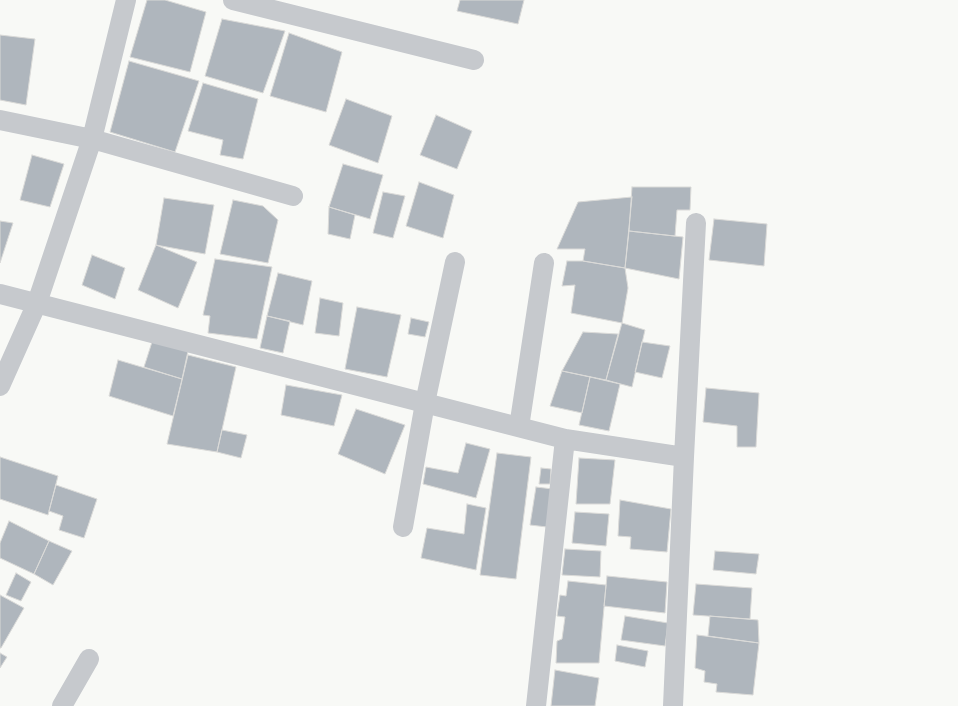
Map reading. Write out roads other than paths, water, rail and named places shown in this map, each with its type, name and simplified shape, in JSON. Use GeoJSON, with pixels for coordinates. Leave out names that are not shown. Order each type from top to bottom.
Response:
{"type":"FeatureCollection","features":[{"type":"Feature","properties":{"kind":"street"},"geometry":{"type":"LineString","coordinates":[[0,386],[37,303],[92,138],[126,0]]}},
{"type":"Feature","properties":{"kind":"street"},"geometry":{"type":"LineString","coordinates":[[233,0],[474,60]]}},
{"type":"Feature","properties":{"kind":"street"},"geometry":{"type":"LineString","coordinates":[[0,120],[92,138],[293,196]]}},
{"type":"Feature","properties":{"kind":"street"},"geometry":{"type":"LineString","coordinates":[[673,706],[696,223]]}},
{"type":"Feature","properties":{"kind":"street"},"geometry":{"type":"LineString","coordinates":[[403,527],[425,403],[455,262]]}},
{"type":"Feature","properties":{"kind":"street"},"geometry":{"type":"LineString","coordinates":[[519,427],[544,263]]}},
{"type":"Feature","properties":{"kind":"street"},"geometry":{"type":"LineString","coordinates":[[0,294],[565,439],[684,457]]}},
{"type":"Feature","properties":{"kind":"street"},"geometry":{"type":"LineString","coordinates":[[536,706],[565,439]]}},
{"type":"Feature","properties":{"kind":"street"},"geometry":{"type":"LineString","coordinates":[[62,706],[89,659]]}}]}
